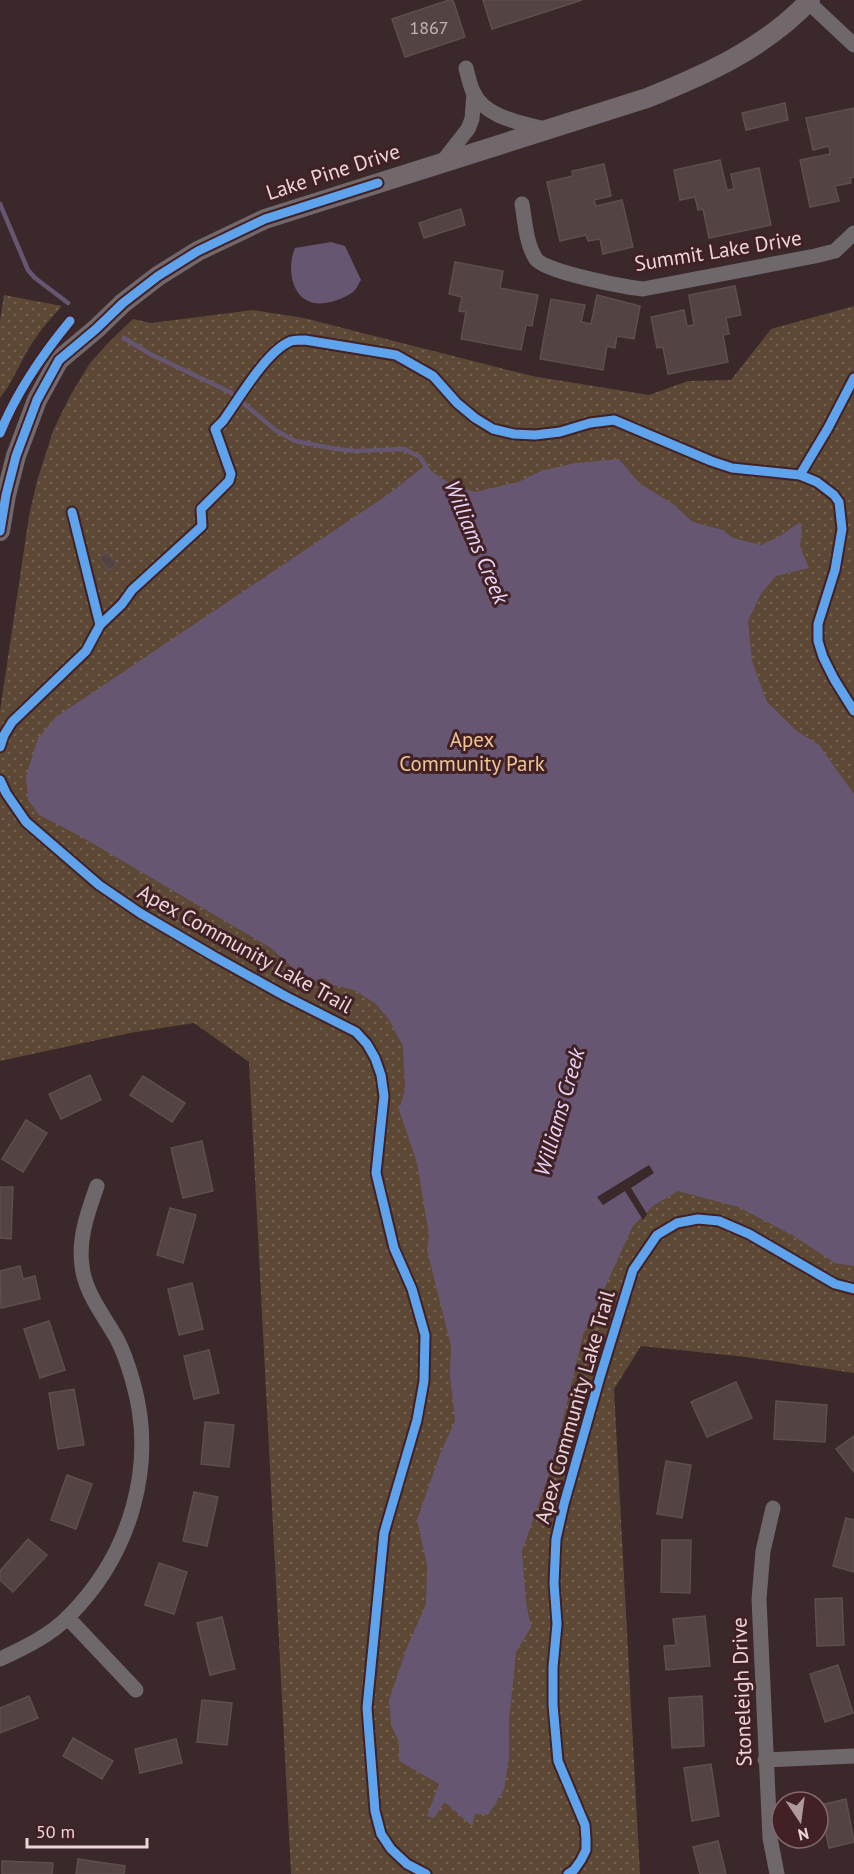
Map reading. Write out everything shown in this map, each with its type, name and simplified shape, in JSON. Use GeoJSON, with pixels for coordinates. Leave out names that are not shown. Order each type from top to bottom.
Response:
{"type":"FeatureCollection","features":[{"type":"Feature","properties":{"kind":"main road","name":"Lake Pine Drive"},"geometry":{"type":"LineString","coordinates":[[0,531],[16,456],[36,400],[59,360],[123,303],[158,276],[198,251],[265,219],[647,98],[713,71],[734,60],[772,34],[808,1]]}},
{"type":"Feature","properties":{"kind":"street"},"geometry":{"type":"LineString","coordinates":[[808,1],[854,45]]}},
{"type":"Feature","properties":{"kind":"street"},"geometry":{"type":"LineString","coordinates":[[443,161],[468,129],[472,119],[474,93],[466,68]]}},
{"type":"Feature","properties":{"kind":"street"},"geometry":{"type":"LineString","coordinates":[[474,93],[492,112],[544,129]]}},
{"type":"Feature","properties":{"kind":"street","name":"Summit Lake Drive"},"geometry":{"type":"LineString","coordinates":[[522,204],[529,241],[537,260],[549,268],[626,287],[644,289],[815,256],[835,250],[854,233]]}},
{"type":"Feature","properties":{"kind":"street"},"geometry":{"type":"LineString","coordinates":[[0,1659],[45,1635],[68,1618],[104,1573],[124,1537],[135,1502],[142,1463],[141,1424],[133,1382],[118,1341],[86,1285],[82,1266],[83,1232],[97,1186]]}},
{"type":"Feature","properties":{"kind":"street","name":"Stoneleigh Drive"},"geometry":{"type":"LineString","coordinates":[[773,1508],[764,1551],[759,1599],[770,1838],[777,1874]]}},
{"type":"Feature","properties":{"kind":"street"},"geometry":{"type":"LineString","coordinates":[[68,1618],[136,1690]]}},
{"type":"Feature","properties":{"kind":"street"},"geometry":{"type":"LineString","coordinates":[[765,1760],[854,1756]]}},
{"type":"Feature","properties":{"kind":"green space"},"geometry":{"type":"Polygon","coordinates":[[[4,295],[62,306],[33,342],[0,398],[0,320],[4,295]]]}},
{"type":"Feature","properties":{"kind":"green space","name":"Apex Community Park"},"geometry":{"type":"Polygon","coordinates":[[[854,306],[854,1373],[746,1357],[641,1346],[614,1389],[640,1874],[291,1874],[249,1062],[194,1023],[130,1033],[0,1061],[0,711],[29,516],[37,481],[53,431],[90,363],[133,319],[151,323],[253,310],[304,318],[532,376],[649,395],[688,381],[731,380],[771,329],[854,306]]]}},
{"type":"Feature","properties":{"kind":"water"},"geometry":{"type":"Polygon","coordinates":[[[331,242],[345,246],[361,280],[354,291],[345,297],[329,302],[314,303],[306,300],[295,288],[291,272],[293,255],[295,248],[331,242]]]}},
{"type":"Feature","properties":{"kind":"water"},"geometry":{"type":"Polygon","coordinates":[[[619,459],[639,483],[673,504],[693,522],[723,530],[733,538],[761,545],[780,536],[800,522],[802,531],[800,547],[809,568],[776,576],[761,594],[748,621],[752,661],[767,702],[797,731],[819,745],[854,794],[854,1266],[835,1263],[792,1235],[738,1207],[678,1191],[653,1206],[633,1226],[583,1335],[552,1466],[522,1551],[526,1602],[531,1627],[516,1652],[509,1720],[509,1757],[504,1790],[488,1815],[475,1814],[472,1826],[445,1802],[434,1818],[427,1816],[439,1784],[399,1761],[399,1742],[391,1725],[389,1700],[407,1647],[426,1604],[427,1565],[417,1520],[440,1454],[455,1421],[450,1375],[451,1346],[427,1250],[429,1235],[417,1163],[399,1110],[405,1089],[403,1046],[389,1020],[376,1004],[354,990],[333,985],[324,978],[308,982],[271,948],[80,836],[39,815],[28,800],[26,776],[38,738],[56,717],[390,493],[424,466],[449,483],[475,492],[518,482],[541,471],[575,463],[619,459]]]}},
{"type":"Feature","properties":{"kind":"pier"},"geometry":{"type":"Polygon","coordinates":[[[649,1165],[654,1173],[631,1188],[647,1214],[643,1220],[625,1191],[603,1205],[597,1197],[649,1165]]]}},
{"type":"Feature","properties":{"kind":"building"},"geometry":{"type":"Polygon","coordinates":[[[453,0],[465,37],[405,57],[392,19],[453,0]]]}},
{"type":"Feature","properties":{"kind":"building"},"geometry":{"type":"Polygon","coordinates":[[[483,0],[582,0],[492,29],[483,0]]]}},
{"type":"Feature","properties":{"kind":"building"},"geometry":{"type":"Polygon","coordinates":[[[785,103],[788,120],[746,130],[742,113],[785,103]]]}},
{"type":"Feature","properties":{"kind":"building"},"geometry":{"type":"Polygon","coordinates":[[[854,108],[854,177],[850,178],[851,183],[835,186],[839,201],[810,207],[800,160],[830,154],[829,146],[813,150],[806,118],[854,108]]]}},
{"type":"Feature","properties":{"kind":"building"},"geometry":{"type":"Polygon","coordinates":[[[720,160],[727,190],[734,189],[731,174],[759,168],[771,225],[709,238],[703,209],[698,210],[695,197],[680,200],[674,170],[720,160]]]}},
{"type":"Feature","properties":{"kind":"building"},"geometry":{"type":"Polygon","coordinates":[[[604,164],[611,196],[594,200],[596,206],[622,200],[633,247],[603,254],[600,239],[588,241],[586,235],[560,241],[547,182],[573,176],[572,171],[604,164]]]}},
{"type":"Feature","properties":{"kind":"building"},"geometry":{"type":"Polygon","coordinates":[[[461,209],[465,225],[424,238],[419,223],[461,209]]]}},
{"type":"Feature","properties":{"kind":"building"},"geometry":{"type":"Polygon","coordinates":[[[455,262],[503,271],[500,288],[538,295],[532,326],[526,325],[521,350],[461,339],[466,312],[459,311],[462,297],[449,294],[455,262]]]}},
{"type":"Feature","properties":{"kind":"building"},"geometry":{"type":"Polygon","coordinates":[[[735,286],[741,315],[726,318],[729,334],[723,335],[728,362],[668,374],[663,347],[657,348],[651,317],[684,310],[687,326],[694,325],[689,295],[735,286]]]}},
{"type":"Feature","properties":{"kind":"building"},"geometry":{"type":"Polygon","coordinates":[[[597,295],[640,306],[634,339],[617,336],[615,348],[607,346],[603,370],[540,359],[551,299],[585,305],[581,322],[591,324],[597,295]]]}},
{"type":"Feature","properties":{"kind":"building"},"geometry":{"type":"Polygon","coordinates":[[[107,552],[117,564],[109,570],[99,558],[107,552]]]}},
{"type":"Feature","properties":{"kind":"building"},"geometry":{"type":"Polygon","coordinates":[[[90,1075],[101,1100],[61,1119],[49,1094],[90,1075]]]}},
{"type":"Feature","properties":{"kind":"building"},"geometry":{"type":"Polygon","coordinates":[[[143,1076],[185,1103],[172,1122],[130,1095],[143,1076]]]}},
{"type":"Feature","properties":{"kind":"building"},"geometry":{"type":"Polygon","coordinates":[[[26,1120],[47,1133],[23,1172],[2,1159],[26,1120]]]}},
{"type":"Feature","properties":{"kind":"building"},"geometry":{"type":"Polygon","coordinates":[[[202,1141],[213,1191],[183,1198],[171,1148],[202,1141]]]}},
{"type":"Feature","properties":{"kind":"building"},"geometry":{"type":"Polygon","coordinates":[[[0,1187],[13,1187],[11,1239],[0,1238],[0,1187]]]}},
{"type":"Feature","properties":{"kind":"building"},"geometry":{"type":"Polygon","coordinates":[[[170,1208],[196,1215],[183,1263],[157,1255],[170,1208]]]}},
{"type":"Feature","properties":{"kind":"building"},"geometry":{"type":"Polygon","coordinates":[[[20,1266],[23,1279],[35,1276],[40,1299],[1,1308],[0,1271],[20,1266]]]}},
{"type":"Feature","properties":{"kind":"building"},"geometry":{"type":"Polygon","coordinates":[[[192,1283],[203,1329],[179,1335],[168,1289],[192,1283]]]}},
{"type":"Feature","properties":{"kind":"building"},"geometry":{"type":"Polygon","coordinates":[[[49,1321],[65,1370],[40,1378],[24,1329],[49,1321]]]}},
{"type":"Feature","properties":{"kind":"building"},"geometry":{"type":"Polygon","coordinates":[[[209,1350],[219,1393],[194,1399],[184,1356],[209,1350]]]}},
{"type":"Feature","properties":{"kind":"building"},"geometry":{"type":"Polygon","coordinates":[[[736,1382],[752,1418],[707,1437],[691,1402],[736,1382]]]}},
{"type":"Feature","properties":{"kind":"building"},"geometry":{"type":"Polygon","coordinates":[[[74,1389],[84,1445],[58,1449],[49,1393],[74,1389]]]}},
{"type":"Feature","properties":{"kind":"building"},"geometry":{"type":"Polygon","coordinates":[[[776,1401],[827,1405],[825,1442],[774,1439],[776,1401]]]}},
{"type":"Feature","properties":{"kind":"building"},"geometry":{"type":"Polygon","coordinates":[[[205,1422],[234,1425],[229,1467],[201,1464],[205,1422]]]}},
{"type":"Feature","properties":{"kind":"building"},"geometry":{"type":"Polygon","coordinates":[[[854,1436],[854,1472],[836,1449],[854,1436]]]}},
{"type":"Feature","properties":{"kind":"building"},"geometry":{"type":"Polygon","coordinates":[[[666,1461],[691,1465],[682,1518],[657,1514],[666,1461]]]}},
{"type":"Feature","properties":{"kind":"building"},"geometry":{"type":"Polygon","coordinates":[[[67,1475],[92,1484],[76,1529],[51,1520],[67,1475]]]}},
{"type":"Feature","properties":{"kind":"building"},"geometry":{"type":"Polygon","coordinates":[[[194,1492],[218,1497],[207,1546],[183,1541],[194,1492]]]}},
{"type":"Feature","properties":{"kind":"building"},"geometry":{"type":"Polygon","coordinates":[[[846,1518],[854,1520],[854,1572],[833,1566],[846,1518]]]}},
{"type":"Feature","properties":{"kind":"building"},"geometry":{"type":"Polygon","coordinates":[[[28,1539],[47,1555],[13,1592],[0,1580],[0,1571],[28,1539]]]}},
{"type":"Feature","properties":{"kind":"building"},"geometry":{"type":"Polygon","coordinates":[[[662,1540],[691,1540],[690,1593],[661,1592],[662,1540]]]}},
{"type":"Feature","properties":{"kind":"building"},"geometry":{"type":"Polygon","coordinates":[[[159,1563],[187,1572],[174,1614],[145,1605],[159,1563]]]}},
{"type":"Feature","properties":{"kind":"building"},"geometry":{"type":"Polygon","coordinates":[[[842,1598],[844,1645],[817,1646],[815,1599],[842,1598]]]}},
{"type":"Feature","properties":{"kind":"building"},"geometry":{"type":"Polygon","coordinates":[[[705,1616],[710,1666],[666,1670],[664,1646],[676,1645],[673,1619],[705,1616]]]}},
{"type":"Feature","properties":{"kind":"building"},"geometry":{"type":"Polygon","coordinates":[[[222,1617],[235,1669],[210,1675],[197,1623],[222,1617]]]}},
{"type":"Feature","properties":{"kind":"building"},"geometry":{"type":"Polygon","coordinates":[[[838,1665],[853,1713],[825,1722],[810,1674],[838,1665]]]}},
{"type":"Feature","properties":{"kind":"building"},"geometry":{"type":"Polygon","coordinates":[[[29,1696],[38,1718],[0,1733],[0,1708],[29,1696]]]}},
{"type":"Feature","properties":{"kind":"building"},"geometry":{"type":"Polygon","coordinates":[[[702,1696],[704,1746],[672,1748],[669,1698],[702,1696]]]}},
{"type":"Feature","properties":{"kind":"building"},"geometry":{"type":"Polygon","coordinates":[[[202,1700],[232,1703],[227,1745],[197,1742],[202,1700]]]}},
{"type":"Feature","properties":{"kind":"building"},"geometry":{"type":"Polygon","coordinates":[[[73,1738],[113,1761],[102,1779],[63,1756],[73,1738]]]}},
{"type":"Feature","properties":{"kind":"building"},"geometry":{"type":"Polygon","coordinates":[[[176,1739],[182,1763],[140,1773],[135,1749],[176,1739]]]}},
{"type":"Feature","properties":{"kind":"building"},"geometry":{"type":"Polygon","coordinates":[[[711,1764],[719,1816],[692,1821],[684,1768],[711,1764]]]}},
{"type":"Feature","properties":{"kind":"building"},"geometry":{"type":"Polygon","coordinates":[[[846,1799],[854,1842],[830,1848],[830,1803],[846,1799]]]}},
{"type":"Feature","properties":{"kind":"building"},"geometry":{"type":"Polygon","coordinates":[[[718,1841],[726,1874],[700,1874],[693,1847],[718,1841]]]}},
{"type":"Feature","properties":{"kind":"building"},"geometry":{"type":"Polygon","coordinates":[[[78,1859],[125,1866],[124,1874],[76,1874],[78,1859]]]}},
{"type":"Feature","properties":{"kind":"building"},"geometry":{"type":"Polygon","coordinates":[[[2,1861],[53,1863],[52,1874],[2,1874],[2,1861]]]}},
{"type":"Feature","properties":{"kind":"waterway","name":"Williams Creek"},"geometry":{"type":"LineString","coordinates":[[0,204],[28,270],[68,303]]}},
{"type":"Feature","properties":{"kind":"waterway","name":"Williams Creek"},"geometry":{"type":"LineString","coordinates":[[124,338],[150,354],[230,392],[274,429],[295,441],[356,451],[404,449],[420,457],[428,470]]}},
{"type":"Feature","properties":{"kind":"cycle path"},"geometry":{"type":"LineString","coordinates":[[0,531],[16,456],[37,400],[59,360],[123,303],[158,276],[198,251],[265,219],[378,183]]}},
{"type":"Feature","properties":{"kind":"cycle path"},"geometry":{"type":"LineString","coordinates":[[0,433],[31,374],[70,321]]}},
{"type":"Feature","properties":{"kind":"cycle path"},"geometry":{"type":"LineString","coordinates":[[0,747],[12,722],[86,651],[100,625],[122,604],[132,590],[202,526],[201,509],[229,481],[231,474],[215,429],[272,355],[282,346],[298,340],[396,355],[433,376],[457,403],[493,429],[514,434],[535,435],[614,420],[732,468],[800,475],[817,482],[834,495],[839,502],[842,529],[835,570],[818,624],[818,641],[834,679],[854,711]]}},
{"type":"Feature","properties":{"kind":"cycle path"},"geometry":{"type":"LineString","coordinates":[[800,475],[854,378]]}},
{"type":"Feature","properties":{"kind":"cycle path"},"geometry":{"type":"LineString","coordinates":[[72,512],[100,625]]}},
{"type":"Feature","properties":{"kind":"cycle path","name":"Apex Community Lake Trail"},"geometry":{"type":"LineString","coordinates":[[0,780],[26,822],[99,885],[140,913],[215,957],[356,1032],[367,1044],[375,1058],[381,1075],[384,1096],[376,1173],[394,1248],[412,1289],[425,1335],[424,1381],[417,1420],[384,1533],[367,1708],[375,1811],[381,1834],[391,1849],[407,1864],[426,1874]]}},
{"type":"Feature","properties":{"kind":"cycle path","name":"Apex Community Lake Trail"},"geometry":{"type":"LineString","coordinates":[[568,1874],[581,1860],[586,1850],[586,1839],[585,1825],[558,1761],[553,1705],[553,1667],[557,1624],[554,1583],[556,1539],[600,1377],[633,1270],[657,1235],[677,1223],[698,1219],[719,1221],[749,1234],[835,1284],[854,1289]]}}]}
